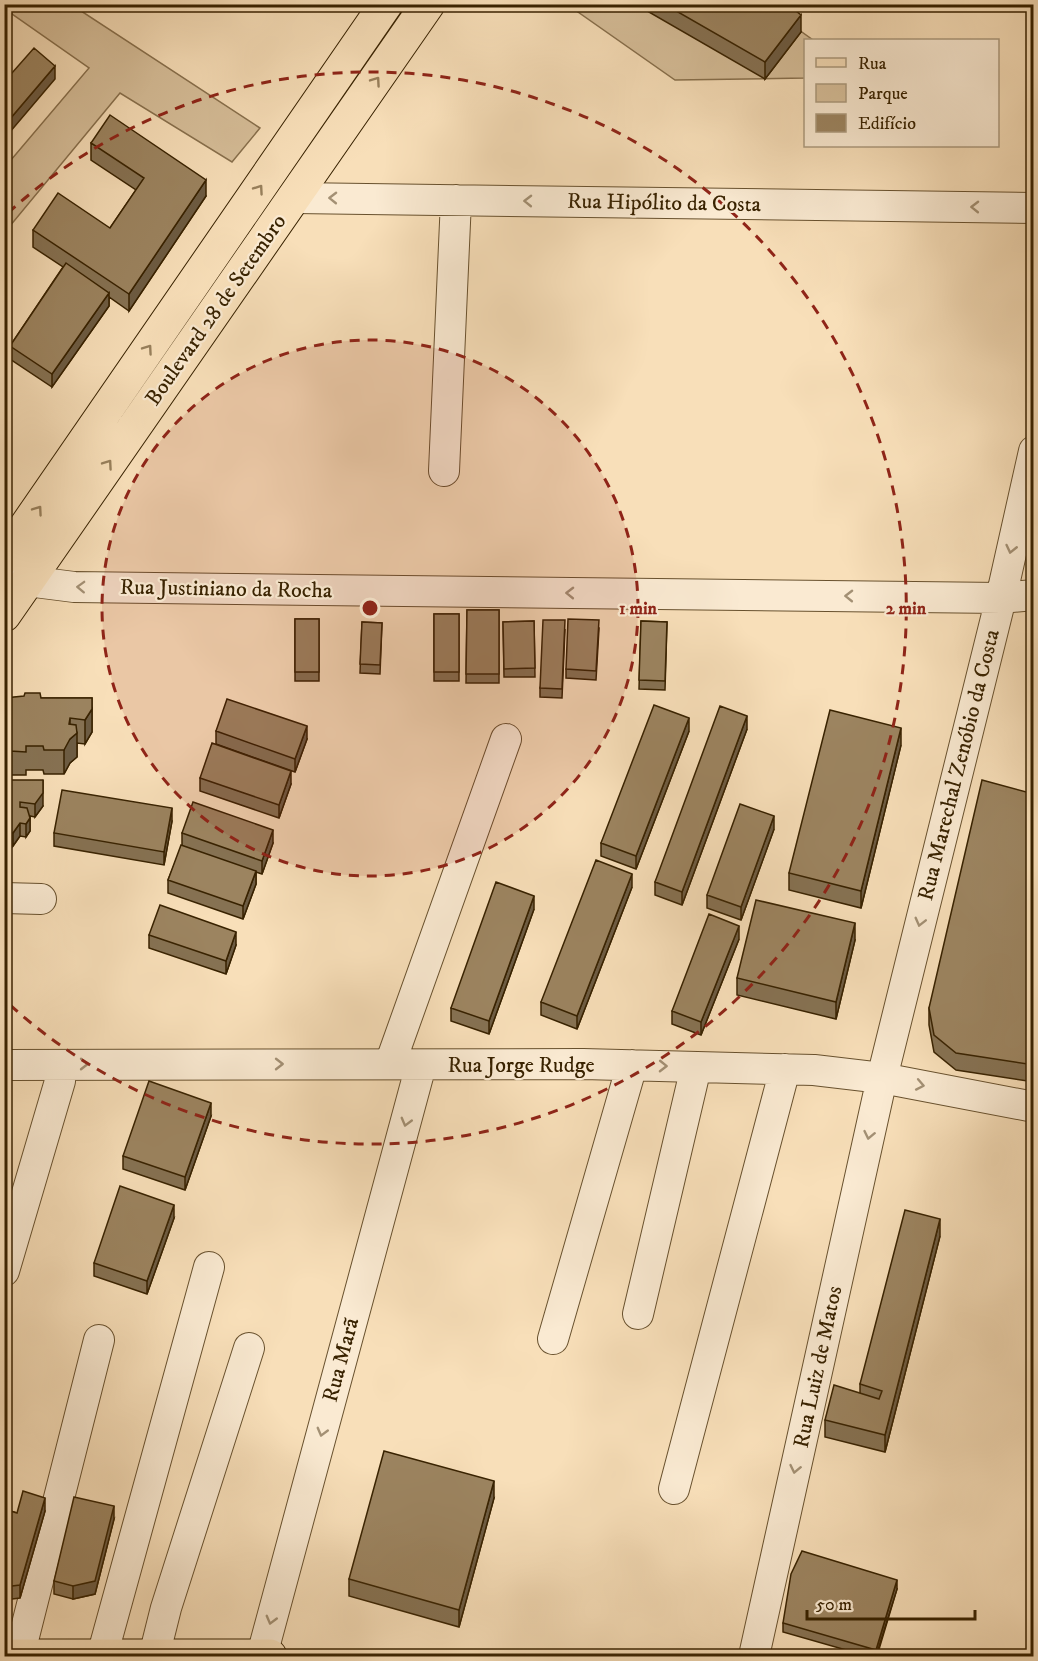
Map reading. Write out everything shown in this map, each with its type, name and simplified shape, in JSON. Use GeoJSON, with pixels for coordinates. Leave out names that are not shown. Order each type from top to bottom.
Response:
{"type":"FeatureCollection","features":[{"type":"Feature","properties":{"kind":"main road","name":"Boulevard 28 de Setembro"},"geometry":{"type":"LineString","coordinates":[[13,565],[295,198],[428,4]]}},
{"type":"Feature","properties":{"kind":"main road","name":"Boulevard 28 de Setembro"},"geometry":{"type":"LineString","coordinates":[[4,615],[13,565],[378,7]]}},
{"type":"Feature","properties":{"kind":"main road"},"geometry":{"type":"LineString","coordinates":[[10,1656],[266,1656]]}},
{"type":"Feature","properties":{"kind":"street"},"geometry":{"type":"LineString","coordinates":[[378,7],[408,34]]}},
{"type":"Feature","properties":{"kind":"street","name":"Rua Hipólito da Costa"},"geometry":{"type":"LineString","coordinates":[[295,198],[1034,208]]}},
{"type":"Feature","properties":{"kind":"street"},"geometry":{"type":"LineString","coordinates":[[444,471],[456,200]]}},
{"type":"Feature","properties":{"kind":"street","name":"Rua Marechal Zenóbio da Costa"},"geometry":{"type":"LineString","coordinates":[[882,1078],[1034,451]]}},
{"type":"Feature","properties":{"kind":"street","name":"Rua Justiniano da Rocha"},"geometry":{"type":"LineString","coordinates":[[13,565],[74,587],[1000,598],[1034,595]]}},
{"type":"Feature","properties":{"kind":"street"},"geometry":{"type":"LineString","coordinates":[[390,1064],[506,739]]}},
{"type":"Feature","properties":{"kind":"street"},"geometry":{"type":"LineString","coordinates":[[4,898],[41,899]]}},
{"type":"Feature","properties":{"kind":"street","name":"Rua Jorge Rudge"},"geometry":{"type":"LineString","coordinates":[[4,1065],[632,1065],[814,1070],[882,1078],[1034,1107]]}},
{"type":"Feature","properties":{"kind":"street","name":"Rua Marã"},"geometry":{"type":"LineString","coordinates":[[266,1656],[421,1065]]}},
{"type":"Feature","properties":{"kind":"street"},"geometry":{"type":"LineString","coordinates":[[553,1339],[632,1065]]}},
{"type":"Feature","properties":{"kind":"street"},"geometry":{"type":"LineString","coordinates":[[638,1314],[696,1067]]}},
{"type":"Feature","properties":{"kind":"street"},"geometry":{"type":"LineString","coordinates":[[674,1490],[785,1069]]}},
{"type":"Feature","properties":{"kind":"street","name":"Rua Luiz de Matos"},"geometry":{"type":"LineString","coordinates":[[754,1656],[882,1078]]}},
{"type":"Feature","properties":{"kind":"street"},"geometry":{"type":"LineString","coordinates":[[4,1271],[60,1081]]}},
{"type":"Feature","properties":{"kind":"street"},"geometry":{"type":"LineString","coordinates":[[102,1656],[209,1267]]}},
{"type":"Feature","properties":{"kind":"street"},"geometry":{"type":"LineString","coordinates":[[19,1656],[99,1340]]}},
{"type":"Feature","properties":{"kind":"street"},"geometry":{"type":"LineString","coordinates":[[154,1656],[166,1608],[249,1348]]}},
{"type":"Feature","properties":{"kind":"green space"},"geometry":{"type":"Polygon","coordinates":[[[5,4],[72,5],[260,128],[232,162],[120,93],[5,232],[5,167],[89,68],[5,9],[5,4]]]}},
{"type":"Feature","properties":{"kind":"green space"},"geometry":{"type":"Polygon","coordinates":[[[568,5],[764,5],[812,39],[804,39],[804,78],[675,80],[568,5]]]}},
{"type":"Feature","properties":{"kind":"building"},"geometry":{"type":"Polygon","coordinates":[[[664,4],[787,4],[801,15],[765,62],[664,4]]]}},
{"type":"Feature","properties":{"kind":"building"},"geometry":{"type":"Polygon","coordinates":[[[34,48],[55,66],[4,126],[4,82],[34,48]]]}},
{"type":"Feature","properties":{"kind":"building"},"geometry":{"type":"Polygon","coordinates":[[[110,115],[206,180],[129,294],[33,230],[58,193],[110,228],[144,178],[91,143],[110,115]]]}},
{"type":"Feature","properties":{"kind":"building"},"geometry":{"type":"Polygon","coordinates":[[[66,263],[109,293],[52,374],[10,346],[66,263]]]}},
{"type":"Feature","properties":{"kind":"building"},"geometry":{"type":"Polygon","coordinates":[[[467,610],[499,610],[499,674],[466,674],[467,610]]]}},
{"type":"Feature","properties":{"kind":"building"},"geometry":{"type":"Polygon","coordinates":[[[434,614],[459,614],[459,672],[434,672],[434,614]]]}},
{"type":"Feature","properties":{"kind":"building"},"geometry":{"type":"Polygon","coordinates":[[[295,619],[319,619],[319,672],[295,672],[295,619]]]}},
{"type":"Feature","properties":{"kind":"building"},"geometry":{"type":"Polygon","coordinates":[[[568,619],[599,620],[596,671],[566,669],[568,619]]]}},
{"type":"Feature","properties":{"kind":"building"},"geometry":{"type":"Polygon","coordinates":[[[543,620],[565,620],[562,689],[540,688],[543,620]]]}},
{"type":"Feature","properties":{"kind":"building"},"geometry":{"type":"Polygon","coordinates":[[[534,621],[535,668],[504,669],[503,622],[534,621]]]}},
{"type":"Feature","properties":{"kind":"building"},"geometry":{"type":"Polygon","coordinates":[[[641,621],[667,622],[665,681],[639,680],[641,621]]]}},
{"type":"Feature","properties":{"kind":"building"},"geometry":{"type":"Polygon","coordinates":[[[362,622],[382,623],[380,665],[360,664],[362,622]]]}},
{"type":"Feature","properties":{"kind":"building"},"geometry":{"type":"Polygon","coordinates":[[[25,693],[40,693],[41,698],[92,698],[92,709],[85,720],[70,718],[69,724],[76,725],[77,733],[70,739],[64,750],[44,750],[43,746],[26,746],[26,752],[10,751],[10,748],[4,747],[4,698],[24,696],[25,693]]]}},
{"type":"Feature","properties":{"kind":"building"},"geometry":{"type":"Polygon","coordinates":[[[227,699],[307,726],[295,759],[216,731],[227,699]]]}},
{"type":"Feature","properties":{"kind":"building"},"geometry":{"type":"Polygon","coordinates":[[[654,705],[689,718],[636,856],[601,843],[654,705]]]}},
{"type":"Feature","properties":{"kind":"building"},"geometry":{"type":"Polygon","coordinates":[[[720,706],[747,716],[682,892],[655,882],[720,706]]]}},
{"type":"Feature","properties":{"kind":"building"},"geometry":{"type":"Polygon","coordinates":[[[830,710],[901,728],[861,891],[789,873],[830,710]]]}},
{"type":"Feature","properties":{"kind":"building"},"geometry":{"type":"Polygon","coordinates":[[[212,743],[291,771],[279,805],[200,778],[212,743]]]}},
{"type":"Feature","properties":{"kind":"building"},"geometry":{"type":"Polygon","coordinates":[[[4,780],[43,780],[43,793],[35,804],[20,802],[20,807],[27,808],[30,818],[26,824],[20,823],[13,833],[4,833],[4,780]]]}},
{"type":"Feature","properties":{"kind":"building"},"geometry":{"type":"Polygon","coordinates":[[[982,780],[1034,794],[1034,1065],[956,1053],[934,1035],[929,1008],[982,780]]]}},
{"type":"Feature","properties":{"kind":"building"},"geometry":{"type":"Polygon","coordinates":[[[62,790],[172,808],[164,852],[54,833],[62,790]]]}},
{"type":"Feature","properties":{"kind":"building"},"geometry":{"type":"Polygon","coordinates":[[[193,802],[273,830],[262,861],[182,833],[193,802]]]}},
{"type":"Feature","properties":{"kind":"building"},"geometry":{"type":"Polygon","coordinates":[[[740,804],[774,816],[741,907],[707,895],[740,804]]]}},
{"type":"Feature","properties":{"kind":"building"},"geometry":{"type":"Polygon","coordinates":[[[181,845],[256,871],[243,906],[168,880],[181,845]]]}},
{"type":"Feature","properties":{"kind":"building"},"geometry":{"type":"Polygon","coordinates":[[[596,860],[632,874],[577,1016],[541,1002],[596,860]]]}},
{"type":"Feature","properties":{"kind":"building"},"geometry":{"type":"Polygon","coordinates":[[[496,882],[534,896],[489,1021],[451,1008],[496,882]]]}},
{"type":"Feature","properties":{"kind":"building"},"geometry":{"type":"Polygon","coordinates":[[[756,900],[855,923],[836,1002],[737,978],[756,900]]]}},
{"type":"Feature","properties":{"kind":"building"},"geometry":{"type":"Polygon","coordinates":[[[160,905],[236,932],[226,961],[149,935],[160,905]]]}},
{"type":"Feature","properties":{"kind":"building"},"geometry":{"type":"Polygon","coordinates":[[[709,914],[739,926],[701,1022],[672,1011],[709,914]]]}},
{"type":"Feature","properties":{"kind":"building"},"geometry":{"type":"Polygon","coordinates":[[[149,1081],[211,1103],[185,1177],[123,1156],[149,1081]]]}},
{"type":"Feature","properties":{"kind":"building"},"geometry":{"type":"Polygon","coordinates":[[[120,1186],[174,1205],[147,1281],[94,1263],[120,1186]]]}},
{"type":"Feature","properties":{"kind":"building"},"geometry":{"type":"Polygon","coordinates":[[[905,1210],[940,1219],[885,1435],[825,1420],[834,1385],[879,1399],[882,1391],[860,1384],[905,1210]]]}},
{"type":"Feature","properties":{"kind":"building"},"geometry":{"type":"Polygon","coordinates":[[[384,1451],[494,1481],[459,1610],[349,1579],[384,1451]]]}},
{"type":"Feature","properties":{"kind":"building"},"geometry":{"type":"Polygon","coordinates":[[[23,1491],[45,1498],[20,1585],[4,1587],[4,1509],[17,1513],[23,1491]]]}},
{"type":"Feature","properties":{"kind":"building"},"geometry":{"type":"Polygon","coordinates":[[[74,1497],[114,1506],[95,1581],[73,1586],[54,1581],[74,1497]]]}},
{"type":"Feature","properties":{"kind":"building"},"geometry":{"type":"Polygon","coordinates":[[[802,1551],[897,1580],[876,1650],[783,1623],[791,1574],[802,1551]]]}}]}
